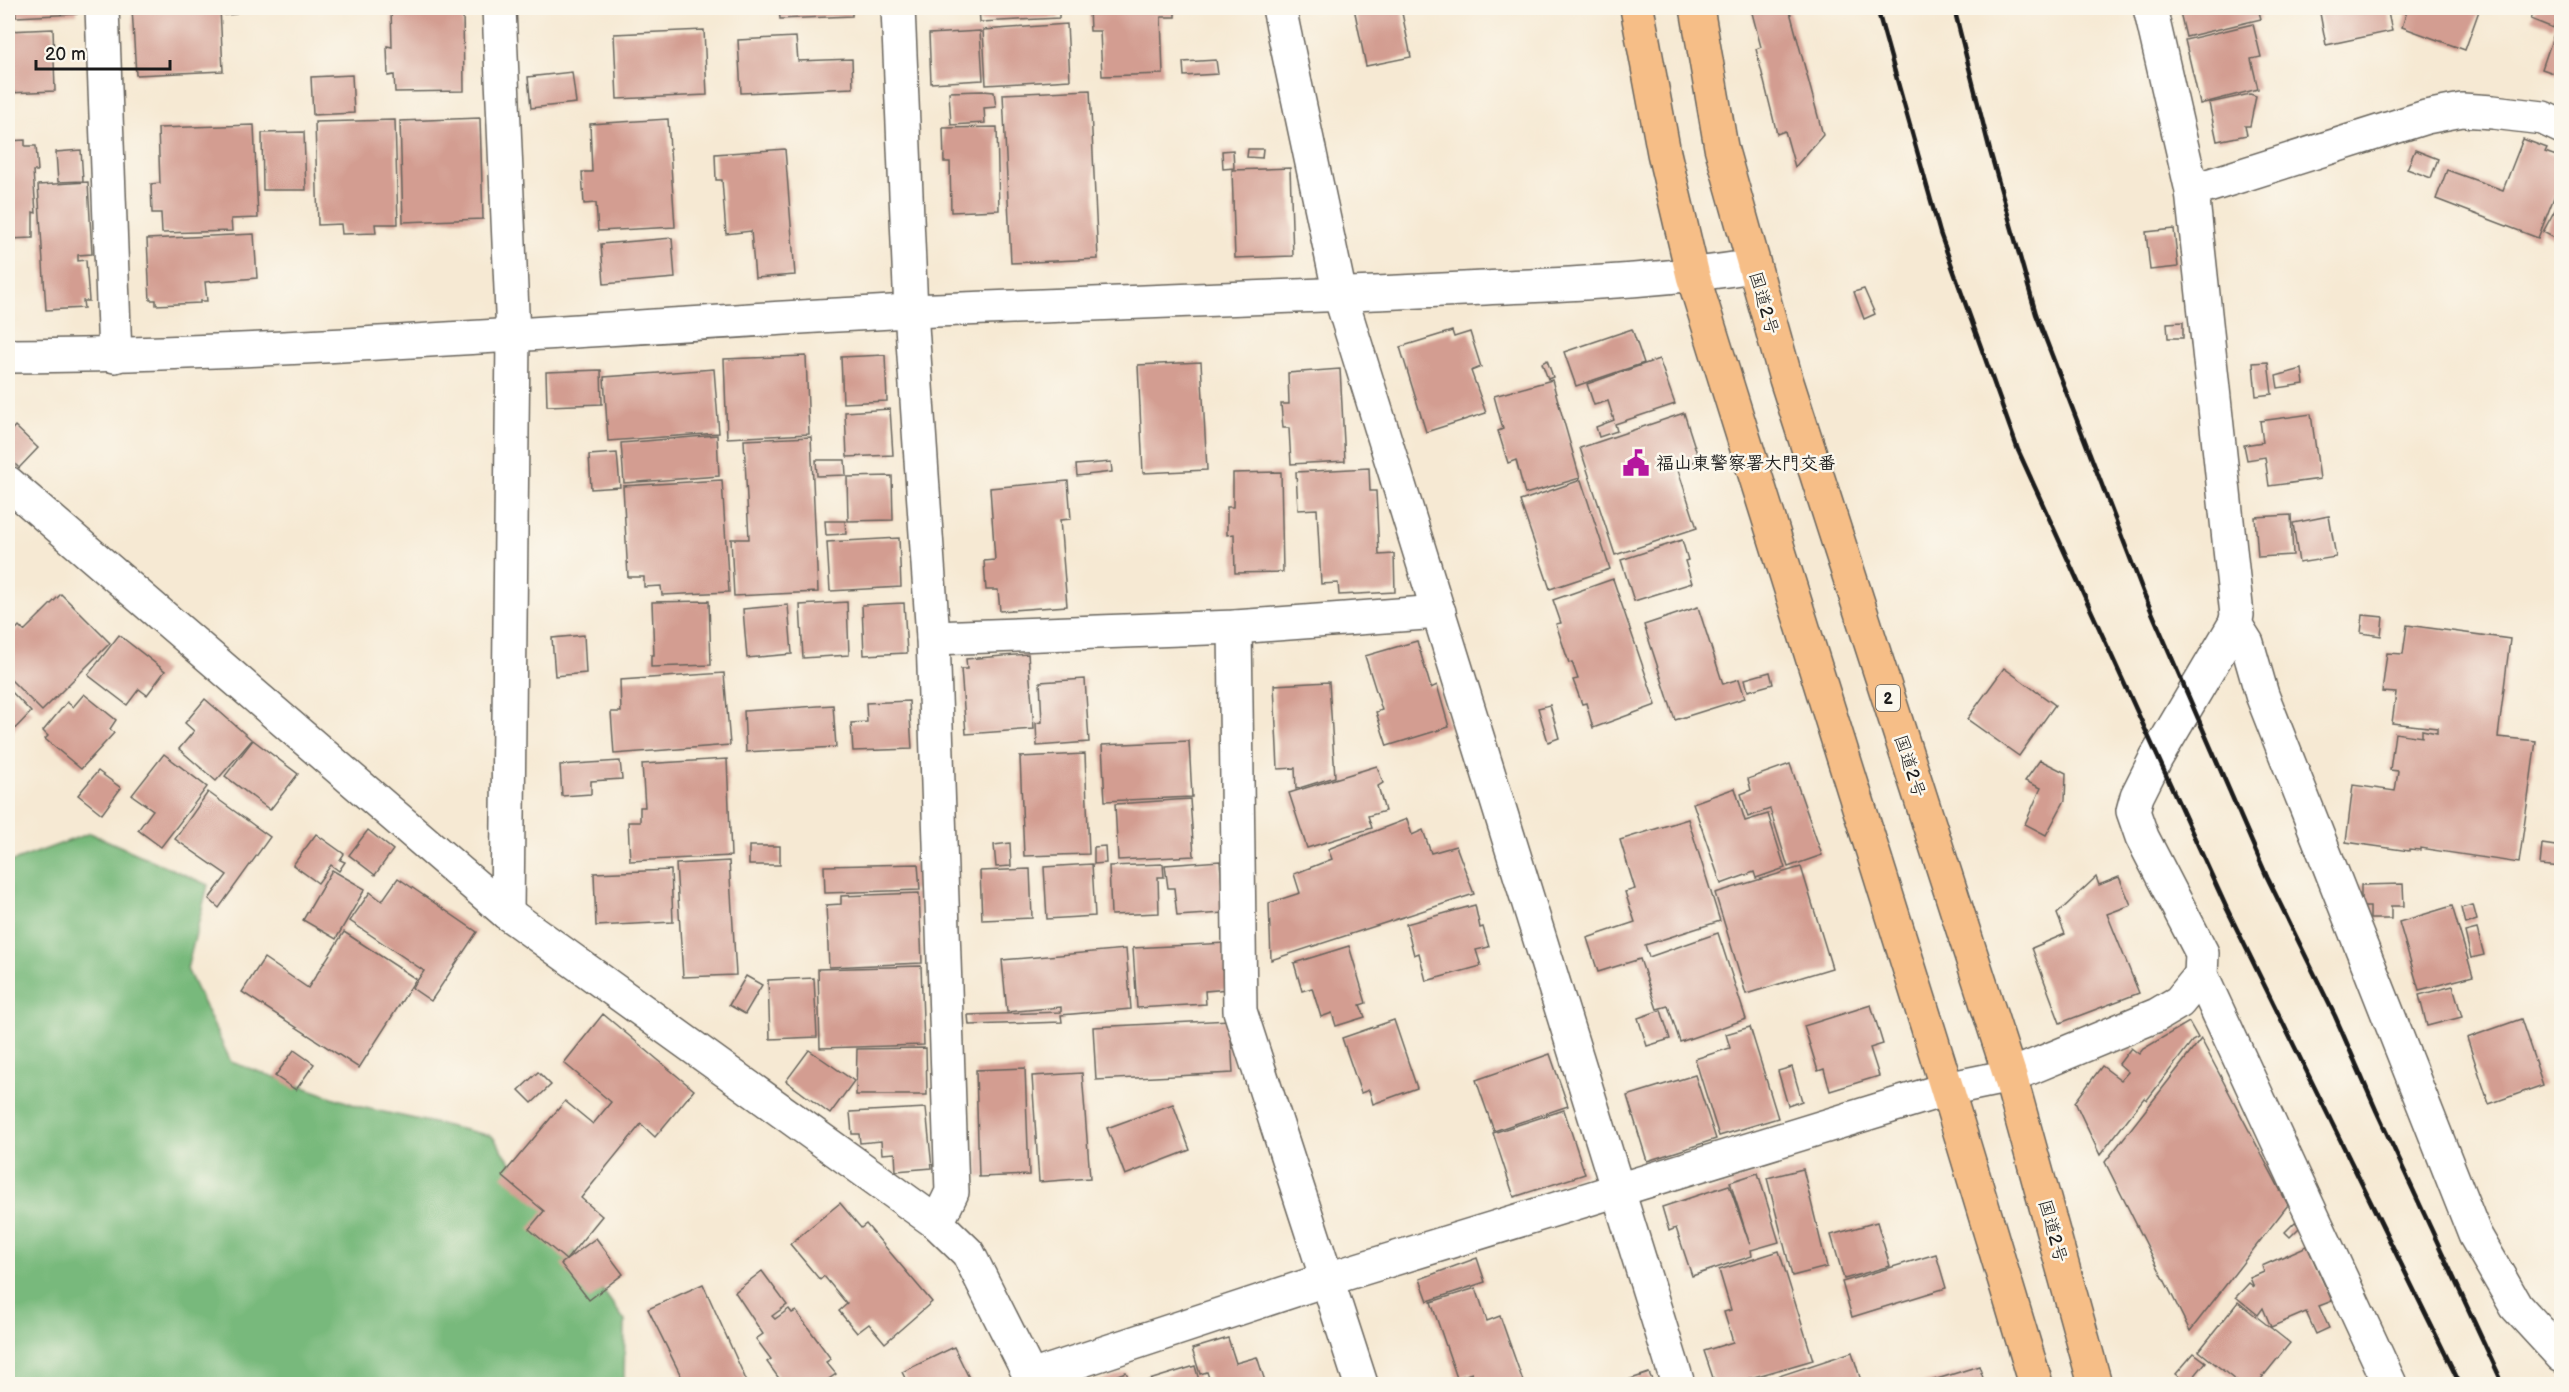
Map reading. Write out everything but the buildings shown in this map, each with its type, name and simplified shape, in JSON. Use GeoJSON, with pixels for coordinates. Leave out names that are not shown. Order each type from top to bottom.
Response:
{"type":"FeatureCollection","features":[{"type":"Feature","properties":{"kind":"highway"},"geometry":{"type":"LineString","coordinates":[[1637,8],[1664,153],[1693,276],[1947,1089],[2036,1384]]}},
{"type":"Feature","properties":{"kind":"highway","name":"国道2号"},"geometry":{"type":"LineString","coordinates":[[1696,8],[1721,147],[1753,266],[1786,379],[2010,1076],[2095,1384]]}},
{"type":"Feature","properties":{"kind":"street"},"geometry":{"type":"LineString","coordinates":[[102,8],[116,356]]}},
{"type":"Feature","properties":{"kind":"street"},"geometry":{"type":"LineString","coordinates":[[499,8],[513,336],[507,913]]}},
{"type":"Feature","properties":{"kind":"street"},"geometry":{"type":"LineString","coordinates":[[898,8],[911,311],[933,638],[952,1192],[937,1224]]}},
{"type":"Feature","properties":{"kind":"street"},"geometry":{"type":"LineString","coordinates":[[1279,8],[1340,295],[1678,1384]]}},
{"type":"Feature","properties":{"kind":"street"},"geometry":{"type":"LineString","coordinates":[[2150,8],[2192,191],[2237,604],[2235,624],[2156,758],[2137,796],[2133,811],[2142,837],[2202,953],[2201,975],[2390,1384]]}},
{"type":"Feature","properties":{"kind":"street"},"geometry":{"type":"LineString","coordinates":[[2192,191],[2426,117],[2462,110],[2543,118],[2562,127]]}},
{"type":"Feature","properties":{"kind":"street"},"geometry":{"type":"LineString","coordinates":[[8,356],[116,356],[513,336],[911,311],[1340,295],[1693,276],[1753,266]]}},
{"type":"Feature","properties":{"kind":"street"},"geometry":{"type":"LineString","coordinates":[[8,483],[507,913],[937,1224],[968,1253],[1032,1381],[1328,1279],[1947,1089],[2010,1076],[2157,1015],[2179,1002],[2201,975]]}},
{"type":"Feature","properties":{"kind":"street"},"geometry":{"type":"LineString","coordinates":[[933,638],[1235,627],[1439,612]]}},
{"type":"Feature","properties":{"kind":"street"},"geometry":{"type":"LineString","coordinates":[[2235,624],[2247,643],[2262,695],[2475,1235],[2516,1306],[2561,1356]]}},
{"type":"Feature","properties":{"kind":"street"},"geometry":{"type":"LineString","coordinates":[[1235,627],[1240,1011],[1361,1384]]}},
{"type":"Feature","properties":{"kind":"green space"},"geometry":{"type":"Polygon","coordinates":[[[90,833],[208,885],[187,969],[231,1062],[361,1107],[492,1136],[625,1321],[624,1384],[8,1384],[8,863],[90,833]]]}},
{"type":"Feature","properties":{"kind":"railway"},"geometry":{"type":"LineString","coordinates":[[1877,8],[1940,233],[2018,450],[2227,909],[2460,1384]]}},
{"type":"Feature","properties":{"kind":"railway"},"geometry":{"type":"LineString","coordinates":[[1954,8],[1990,151],[2036,314],[2144,594],[2267,877],[2335,1016],[2503,1384]]}},
{"type":"Feature","properties":{"kind":"place","name":"福山東警察署大門交番"},"geometry":{"type":"Point","coordinates":[1636,463]}}]}
